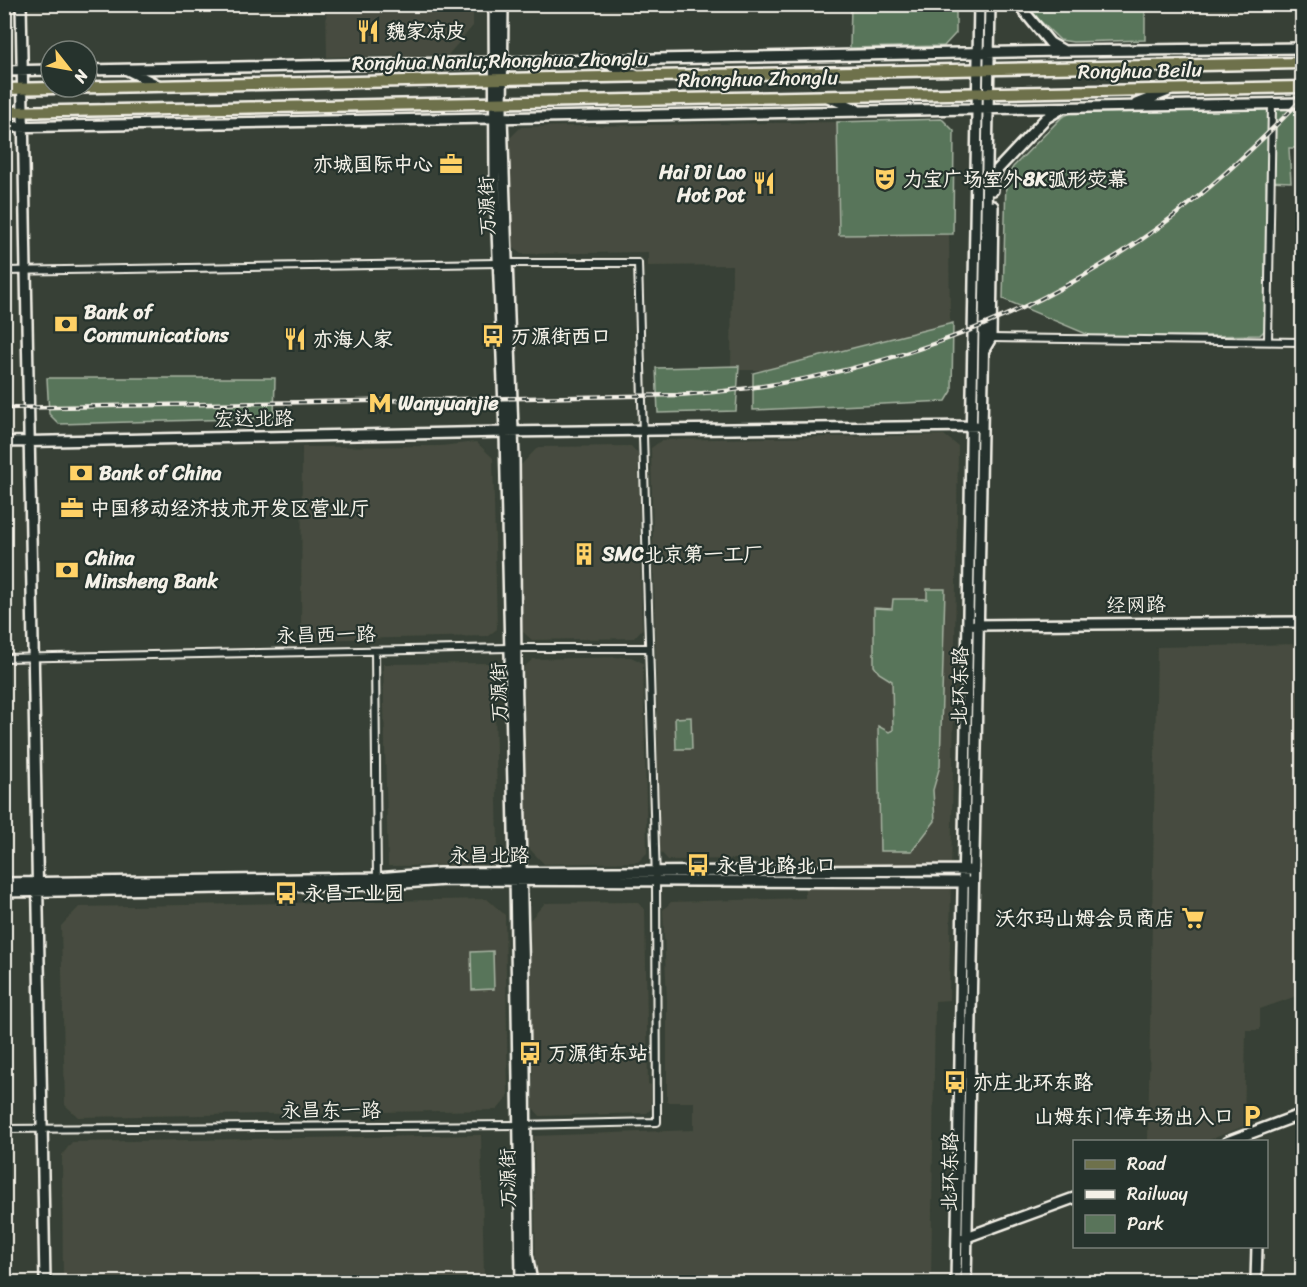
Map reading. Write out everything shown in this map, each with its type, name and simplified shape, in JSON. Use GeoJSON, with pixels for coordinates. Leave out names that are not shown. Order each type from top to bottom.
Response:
{"type":"FeatureCollection","features":[{"type":"Feature","properties":{"kind":"main road","name":"Ronghua Beilu"},"geometry":{"type":"LineString","coordinates":[[984,69],[1302,63]]}},
{"type":"Feature","properties":{"kind":"main road","name":"Ronghua Nanlu;Rhonghua Zhonglu"},"geometry":{"type":"LineString","coordinates":[[4,89],[984,69]]}},
{"type":"Feature","properties":{"kind":"main road","name":"Ronghua Beilu"},"geometry":{"type":"LineString","coordinates":[[978,91],[1302,87]]}},
{"type":"Feature","properties":{"kind":"main road","name":"Rhonghua Zhonglu"},"geometry":{"type":"LineString","coordinates":[[498,101],[828,96],[978,91]]}},
{"type":"Feature","properties":{"kind":"main road","name":"Ronghua Nanlu;Rhonghua Zhonglu"},"geometry":{"type":"LineString","coordinates":[[4,112],[498,101]]}},
{"type":"Feature","properties":{"kind":"street"},"geometry":{"type":"LineString","coordinates":[[21,4],[45,1282]]}},
{"type":"Feature","properties":{"kind":"street"},"geometry":{"type":"LineString","coordinates":[[494,4],[498,62]]}},
{"type":"Feature","properties":{"kind":"street"},"geometry":{"type":"LineString","coordinates":[[498,62],[503,4]]}},
{"type":"Feature","properties":{"kind":"street"},"geometry":{"type":"LineString","coordinates":[[979,4],[978,54],[984,69]]}},
{"type":"Feature","properties":{"kind":"street"},"geometry":{"type":"LineString","coordinates":[[984,69],[989,53],[990,4]]}},
{"type":"Feature","properties":{"kind":"street"},"geometry":{"type":"LineString","coordinates":[[1018,4],[1050,43],[1064,51]]}},
{"type":"Feature","properties":{"kind":"street"},"geometry":{"type":"LineString","coordinates":[[99,70],[1302,48]]}},
{"type":"Feature","properties":{"kind":"street"},"geometry":{"type":"LineString","coordinates":[[1134,51],[1167,66]]}},
{"type":"Feature","properties":{"kind":"street"},"geometry":{"type":"LineString","coordinates":[[599,60],[638,76]]}},
{"type":"Feature","properties":{"kind":"street","name":"万源街"},"geometry":{"type":"LineString","coordinates":[[498,62],[502,263],[509,431],[522,1125],[527,1254],[532,1282]]}},
{"type":"Feature","properties":{"kind":"street"},"geometry":{"type":"LineString","coordinates":[[126,69],[160,86]]}},
{"type":"Feature","properties":{"kind":"street","name":"北环东路"},"geometry":{"type":"LineString","coordinates":[[977,425],[983,352],[989,108],[989,91],[984,69]]}},
{"type":"Feature","properties":{"kind":"street","name":"北环东路"},"geometry":{"type":"LineString","coordinates":[[966,1282],[968,870],[977,425],[977,108],[978,91],[984,69]]}},
{"type":"Feature","properties":{"kind":"street"},"geometry":{"type":"LineString","coordinates":[[4,71],[39,70]]}},
{"type":"Feature","properties":{"kind":"street"},"geometry":{"type":"LineString","coordinates":[[1131,106],[1175,89]]}},
{"type":"Feature","properties":{"kind":"street"},"geometry":{"type":"LineString","coordinates":[[828,96],[859,111]]}},
{"type":"Feature","properties":{"kind":"street"},"geometry":{"type":"LineString","coordinates":[[4,127],[1302,103]]}},
{"type":"Feature","properties":{"kind":"street"},"geometry":{"type":"LineString","coordinates":[[357,104],[385,119]]}},
{"type":"Feature","properties":{"kind":"street"},"geometry":{"type":"LineString","coordinates":[[1268,341],[1272,104]]}},
{"type":"Feature","properties":{"kind":"street"},"geometry":{"type":"LineString","coordinates":[[983,352],[991,338],[993,180],[998,169],[1046,117],[1063,108]]}},
{"type":"Feature","properties":{"kind":"street"},"geometry":{"type":"LineString","coordinates":[[4,271],[638,263],[656,876]]}},
{"type":"Feature","properties":{"kind":"street"},"geometry":{"type":"LineString","coordinates":[[991,338],[1302,342]]}},
{"type":"Feature","properties":{"kind":"street","name":"宏达北路"},"geometry":{"type":"LineString","coordinates":[[4,442],[509,431],[977,425]]}},
{"type":"Feature","properties":{"kind":"street","name":"经网路"},"geometry":{"type":"LineString","coordinates":[[974,625],[1302,622]]}},
{"type":"Feature","properties":{"kind":"street","name":"永昌西一路"},"geometry":{"type":"LineString","coordinates":[[4,658],[512,648],[649,648]]}},
{"type":"Feature","properties":{"kind":"street"},"geometry":{"type":"LineString","coordinates":[[375,651],[377,882]]}},
{"type":"Feature","properties":{"kind":"street","name":"永昌北路"},"geometry":{"type":"LineString","coordinates":[[4,883],[37,887],[377,882],[439,873],[518,878],[968,870]]}},
{"type":"Feature","properties":{"kind":"street","name":"永昌北路"},"geometry":{"type":"LineString","coordinates":[[656,876],[968,882]]}},
{"type":"Feature","properties":{"kind":"street","name":"永昌东一路"},"geometry":{"type":"LineString","coordinates":[[4,1129],[657,1122],[656,876]]}},
{"type":"Feature","properties":{"kind":"street","name":"北环东路"},"geometry":{"type":"LineString","coordinates":[[956,1282],[968,882]]}},
{"type":"Feature","properties":{"kind":"street","name":"永昌北路"},"geometry":{"type":"LineString","coordinates":[[4,892],[37,887]]}},
{"type":"Feature","properties":{"kind":"street"},"geometry":{"type":"LineString","coordinates":[[1232,1140],[1302,1114]]}},
{"type":"Feature","properties":{"kind":"street","name":"万源街"},"geometry":{"type":"LineString","coordinates":[[521,1282],[522,1125]]}},
{"type":"Feature","properties":{"kind":"street"},"geometry":{"type":"LineString","coordinates":[[1258,1130],[1258,1140]]}},
{"type":"Feature","properties":{"kind":"street"},"geometry":{"type":"LineString","coordinates":[[957,1241],[1073,1198]]}},
{"type":"Feature","properties":{"kind":"street"},"geometry":{"type":"LineString","coordinates":[[1256,1282],[1257,1248]]}},
{"type":"Feature","properties":{"kind":"shaded area"},"geometry":{"type":"Polygon","coordinates":[[[326,5],[473,5],[473,26],[448,55],[327,57],[326,5]]]}},
{"type":"Feature","properties":{"kind":"shaded area"},"geometry":{"type":"Polygon","coordinates":[[[837,122],[839,235],[949,234],[950,323],[865,349],[801,363],[763,370],[731,370],[732,265],[648,266],[648,252],[521,254],[513,247],[509,139],[521,127],[837,122]]]}},
{"type":"Feature","properties":{"kind":"shaded area"},"geometry":{"type":"Polygon","coordinates":[[[944,435],[958,446],[956,582],[949,1000],[935,1001],[931,1282],[536,1282],[534,1136],[694,1130],[694,1102],[667,1102],[667,1001],[663,910],[671,902],[805,898],[804,858],[668,860],[660,851],[651,448],[662,440],[944,435]]]}},
{"type":"Feature","properties":{"kind":"shaded area"},"geometry":{"type":"Polygon","coordinates":[[[476,442],[493,458],[497,629],[488,636],[301,640],[302,447],[441,446],[476,442]]]}},
{"type":"Feature","properties":{"kind":"shaded area","name":"SMC北京第一工厂"},"geometry":{"type":"Polygon","coordinates":[[[631,446],[638,454],[642,629],[634,638],[532,640],[523,632],[520,466],[538,447],[631,446]]]}},
{"type":"Feature","properties":{"kind":"shaded area"},"geometry":{"type":"Polygon","coordinates":[[[1302,644],[1302,994],[1260,1009],[1260,1030],[1246,1030],[1244,1126],[1209,1140],[1148,1140],[1157,647],[1302,644]]]}},
{"type":"Feature","properties":{"kind":"shaded area"},"geometry":{"type":"Polygon","coordinates":[[[631,657],[643,663],[647,853],[638,862],[544,864],[527,846],[524,667],[533,659],[631,657]]]}},
{"type":"Feature","properties":{"kind":"shaded area"},"geometry":{"type":"Polygon","coordinates":[[[494,663],[498,846],[482,865],[388,866],[383,664],[494,663]]]}},
{"type":"Feature","properties":{"kind":"shaded area"},"geometry":{"type":"Polygon","coordinates":[[[487,899],[505,915],[508,1097],[497,1110],[78,1117],[65,1105],[61,926],[79,907],[487,899]]]}},
{"type":"Feature","properties":{"kind":"shaded area"},"geometry":{"type":"Polygon","coordinates":[[[637,902],[645,910],[648,1084],[651,1085],[651,1109],[647,1113],[540,1116],[533,1108],[530,920],[545,903],[637,902]]]}},
{"type":"Feature","properties":{"kind":"shaded area"},"geometry":{"type":"Polygon","coordinates":[[[481,1135],[484,1279],[506,1278],[506,1282],[63,1282],[62,1155],[72,1142],[481,1135]]]}},
{"type":"Feature","properties":{"kind":"green space"},"geometry":{"type":"Polygon","coordinates":[[[851,5],[956,5],[956,33],[944,46],[850,48],[851,5]]]}},
{"type":"Feature","properties":{"kind":"green space"},"geometry":{"type":"Polygon","coordinates":[[[1024,5],[1145,5],[1145,40],[1073,42],[1060,40],[1024,5]]]}},
{"type":"Feature","properties":{"kind":"green space"},"geometry":{"type":"Polygon","coordinates":[[[1302,108],[1302,148],[1289,148],[1291,182],[1266,181],[1265,330],[1260,335],[1096,338],[1003,299],[1006,179],[1013,167],[1062,117],[1071,113],[1302,108]]]}},
{"type":"Feature","properties":{"kind":"green space"},"geometry":{"type":"Polygon","coordinates":[[[942,119],[954,131],[953,234],[839,235],[837,122],[942,119]]]}},
{"type":"Feature","properties":{"kind":"green space"},"geometry":{"type":"Polygon","coordinates":[[[953,323],[952,391],[946,401],[753,410],[753,373],[953,323]]]}},
{"type":"Feature","properties":{"kind":"green space"},"geometry":{"type":"Polygon","coordinates":[[[739,366],[736,411],[658,413],[656,368],[739,366]]]}},
{"type":"Feature","properties":{"kind":"green space"},"geometry":{"type":"Polygon","coordinates":[[[47,378],[275,378],[274,418],[59,424],[49,414],[47,378]]]}},
{"type":"Feature","properties":{"kind":"green space"},"geometry":{"type":"Polygon","coordinates":[[[927,589],[945,589],[940,766],[933,790],[935,821],[912,851],[880,851],[878,726],[889,732],[893,730],[892,681],[879,673],[874,666],[874,608],[892,609],[893,599],[927,599],[927,589]]]}},
{"type":"Feature","properties":{"kind":"green space"},"geometry":{"type":"Polygon","coordinates":[[[691,717],[692,749],[676,749],[675,718],[691,717]]]}},
{"type":"Feature","properties":{"kind":"green space"},"geometry":{"type":"Polygon","coordinates":[[[493,951],[494,989],[472,990],[471,952],[493,951]]]}},
{"type":"Feature","properties":{"kind":"railway"},"geometry":{"type":"LineString","coordinates":[[4,408],[678,395],[744,389],[810,378],[876,362],[940,342],[1002,317],[1062,288],[1120,254],[1192,202],[1272,130],[1302,99]]}},
{"type":"Feature","properties":{"kind":"place","name":"魏家凉皮"},"geometry":{"type":"Point","coordinates":[368,31]}},
{"type":"Feature","properties":{"kind":"place","name":"亦城国际中心"},"geometry":{"type":"Point","coordinates":[451,164]}},
{"type":"Feature","properties":{"kind":"place","name":"力宝广场室外8K弧形荧幕"},"geometry":{"type":"Point","coordinates":[885,179]}},
{"type":"Feature","properties":{"kind":"place","name":"Hai Di Lao Hot Pot"},"geometry":{"type":"Point","coordinates":[764,183]}},
{"type":"Feature","properties":{"kind":"place","name":"Bank of Communications"},"geometry":{"type":"Point","coordinates":[66,324]}},
{"type":"Feature","properties":{"kind":"place","name":"万源街西口"},"geometry":{"type":"Point","coordinates":[493,336]}},
{"type":"Feature","properties":{"kind":"place","name":"亦海人家"},"geometry":{"type":"Point","coordinates":[295,339]}},
{"type":"Feature","properties":{"kind":"place","name":"Wanyuanjie"},"geometry":{"type":"Point","coordinates":[380,403]}},
{"type":"Feature","properties":{"kind":"place","name":"Bank of China"},"geometry":{"type":"Point","coordinates":[81,473]}},
{"type":"Feature","properties":{"kind":"place","name":"中国移动经济技术开发区营业厅"},"geometry":{"type":"Point","coordinates":[72,508]}},
{"type":"Feature","properties":{"kind":"place","name":"SMC北京第一工厂"},"geometry":{"type":"Point","coordinates":[584,554]}},
{"type":"Feature","properties":{"kind":"place","name":"China Minsheng Bank"},"geometry":{"type":"Point","coordinates":[67,570]}},
{"type":"Feature","properties":{"kind":"place","name":"永昌北路北口"},"geometry":{"type":"Point","coordinates":[698,865]}},
{"type":"Feature","properties":{"kind":"place","name":"永昌工业园"},"geometry":{"type":"Point","coordinates":[286,893]}},
{"type":"Feature","properties":{"kind":"place","name":"沃尔玛山姆会员商店"},"geometry":{"type":"Point","coordinates":[1193,918]}},
{"type":"Feature","properties":{"kind":"place","name":"万源街东站"},"geometry":{"type":"Point","coordinates":[530,1053]}},
{"type":"Feature","properties":{"kind":"place","name":"亦庄北环东路"},"geometry":{"type":"Point","coordinates":[955,1082]}},
{"type":"Feature","properties":{"kind":"place","name":"山姆东门停车场出入口"},"geometry":{"type":"Point","coordinates":[1252,1116]}}]}
